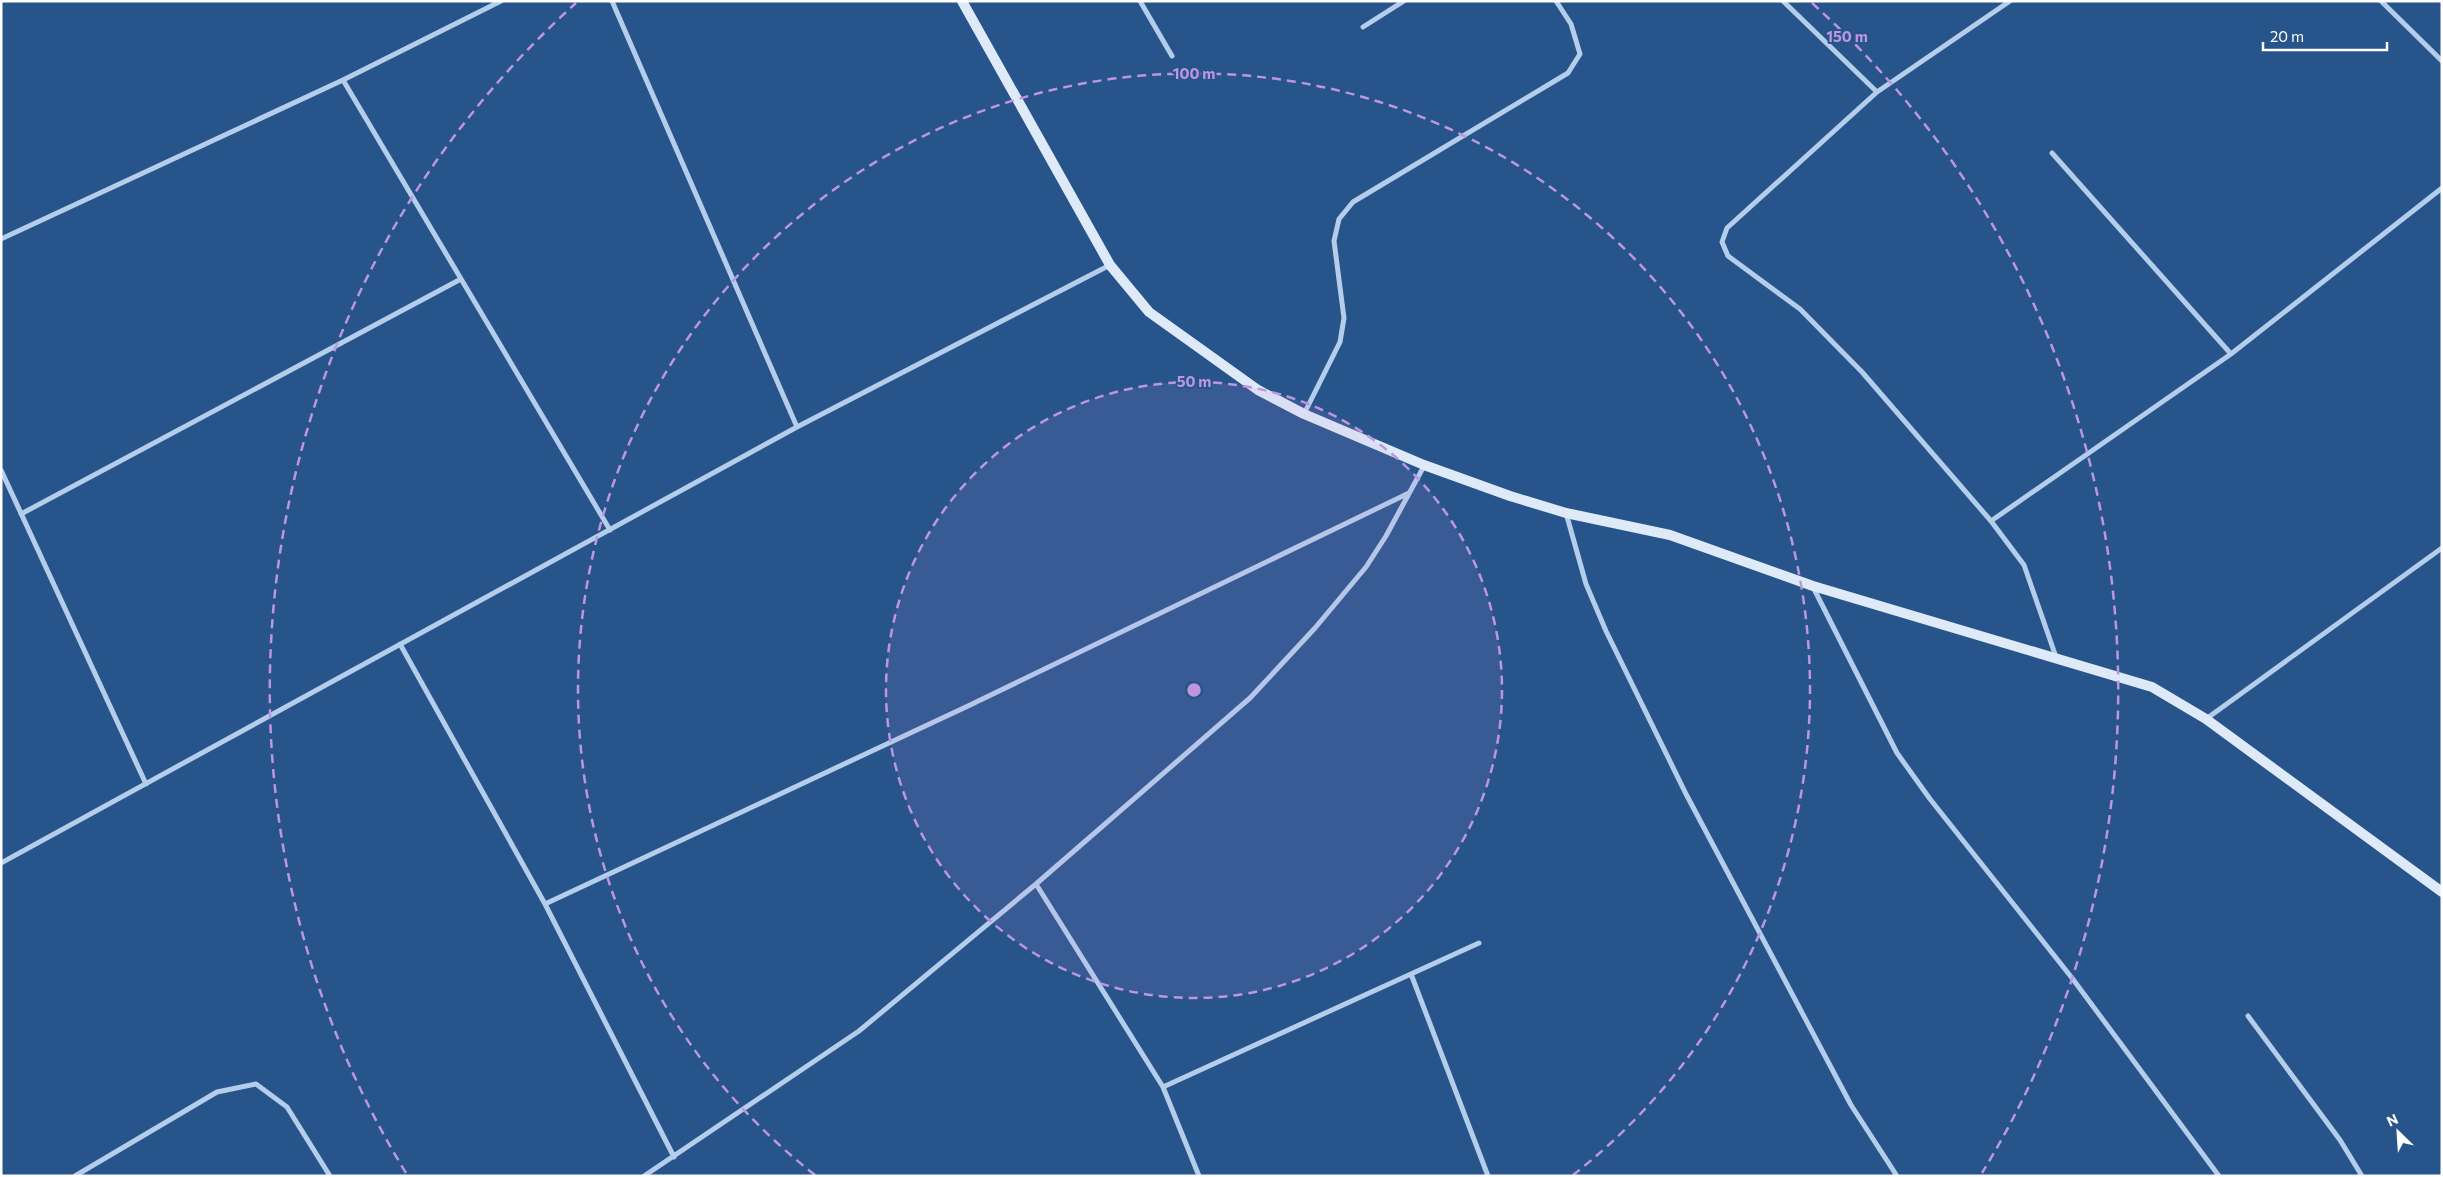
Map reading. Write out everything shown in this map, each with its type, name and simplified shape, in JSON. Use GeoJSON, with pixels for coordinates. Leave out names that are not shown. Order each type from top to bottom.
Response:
{"type":"FeatureCollection","features":[{"type":"Feature","properties":{"kind":"main road"},"geometry":{"type":"LineString","coordinates":[[962,1],[1110,265],[1149,312],[1258,390],[1304,414],[1424,465],[1510,496],[1566,513],[1670,535],[1813,586],[2152,687],[2206,719],[2442,892]]}},
{"type":"Feature","properties":{"kind":"street"},"geometry":{"type":"LineString","coordinates":[[1,238],[343,80],[501,1]]}},
{"type":"Feature","properties":{"kind":"street"},"geometry":{"type":"LineString","coordinates":[[612,1],[797,427]]}},
{"type":"Feature","properties":{"kind":"street"},"geometry":{"type":"LineString","coordinates":[[1141,1],[1172,56]]}},
{"type":"Feature","properties":{"kind":"street"},"geometry":{"type":"LineString","coordinates":[[1363,27],[1404,1]]}},
{"type":"Feature","properties":{"kind":"street"},"geometry":{"type":"LineString","coordinates":[[1304,414],[1340,342],[1344,318],[1334,241],[1339,219],[1353,202],[1568,73],[1580,54],[1571,24],[1556,1]]}},
{"type":"Feature","properties":{"kind":"street"},"geometry":{"type":"LineString","coordinates":[[1783,1],[1877,92]]}},
{"type":"Feature","properties":{"kind":"street"},"geometry":{"type":"LineString","coordinates":[[2010,1],[1877,92],[1727,228],[1722,242],[1728,256],[1800,309],[1862,372],[1992,521],[2024,566],[2057,658]]}},
{"type":"Feature","properties":{"kind":"street"},"geometry":{"type":"LineString","coordinates":[[2382,1],[2442,61]]}},
{"type":"Feature","properties":{"kind":"street"},"geometry":{"type":"LineString","coordinates":[[343,80],[610,530]]}},
{"type":"Feature","properties":{"kind":"street"},"geometry":{"type":"LineString","coordinates":[[2052,153],[2231,354]]}},
{"type":"Feature","properties":{"kind":"street"},"geometry":{"type":"LineString","coordinates":[[1992,521],[2231,354],[2442,188]]}},
{"type":"Feature","properties":{"kind":"street"},"geometry":{"type":"LineString","coordinates":[[1,863],[797,427],[1110,265]]}},
{"type":"Feature","properties":{"kind":"street"},"geometry":{"type":"LineString","coordinates":[[21,514],[461,279]]}},
{"type":"Feature","properties":{"kind":"street"},"geometry":{"type":"LineString","coordinates":[[644,1176],[674,1158],[859,1031],[1036,884],[1250,698],[1315,628],[1366,567],[1424,465]]}},
{"type":"Feature","properties":{"kind":"street"},"geometry":{"type":"LineString","coordinates":[[1,470],[146,784]]}},
{"type":"Feature","properties":{"kind":"street"},"geometry":{"type":"LineString","coordinates":[[544,904],[1004,689],[1409,493]]}},
{"type":"Feature","properties":{"kind":"street"},"geometry":{"type":"LineString","coordinates":[[1566,513],[1586,584],[1606,632],[1686,794],[1851,1105],[1897,1176]]}},
{"type":"Feature","properties":{"kind":"street"},"geometry":{"type":"LineString","coordinates":[[2206,719],[2442,548]]}},
{"type":"Feature","properties":{"kind":"street"},"geometry":{"type":"LineString","coordinates":[[1813,586],[1897,753],[1930,799],[2072,978],[2219,1176]]}},
{"type":"Feature","properties":{"kind":"street"},"geometry":{"type":"LineString","coordinates":[[400,644],[544,904],[674,1158]]}},
{"type":"Feature","properties":{"kind":"street"},"geometry":{"type":"LineString","coordinates":[[1036,884],[1163,1087],[1199,1176]]}},
{"type":"Feature","properties":{"kind":"street"},"geometry":{"type":"LineString","coordinates":[[1163,1087],[1479,943]]}},
{"type":"Feature","properties":{"kind":"street"},"geometry":{"type":"LineString","coordinates":[[1412,974],[1488,1176]]}},
{"type":"Feature","properties":{"kind":"street"},"geometry":{"type":"LineString","coordinates":[[2248,1016],[2340,1140],[2362,1176]]}},
{"type":"Feature","properties":{"kind":"street"},"geometry":{"type":"LineString","coordinates":[[75,1176],[217,1092],[256,1084],[287,1107],[330,1176]]}}]}
